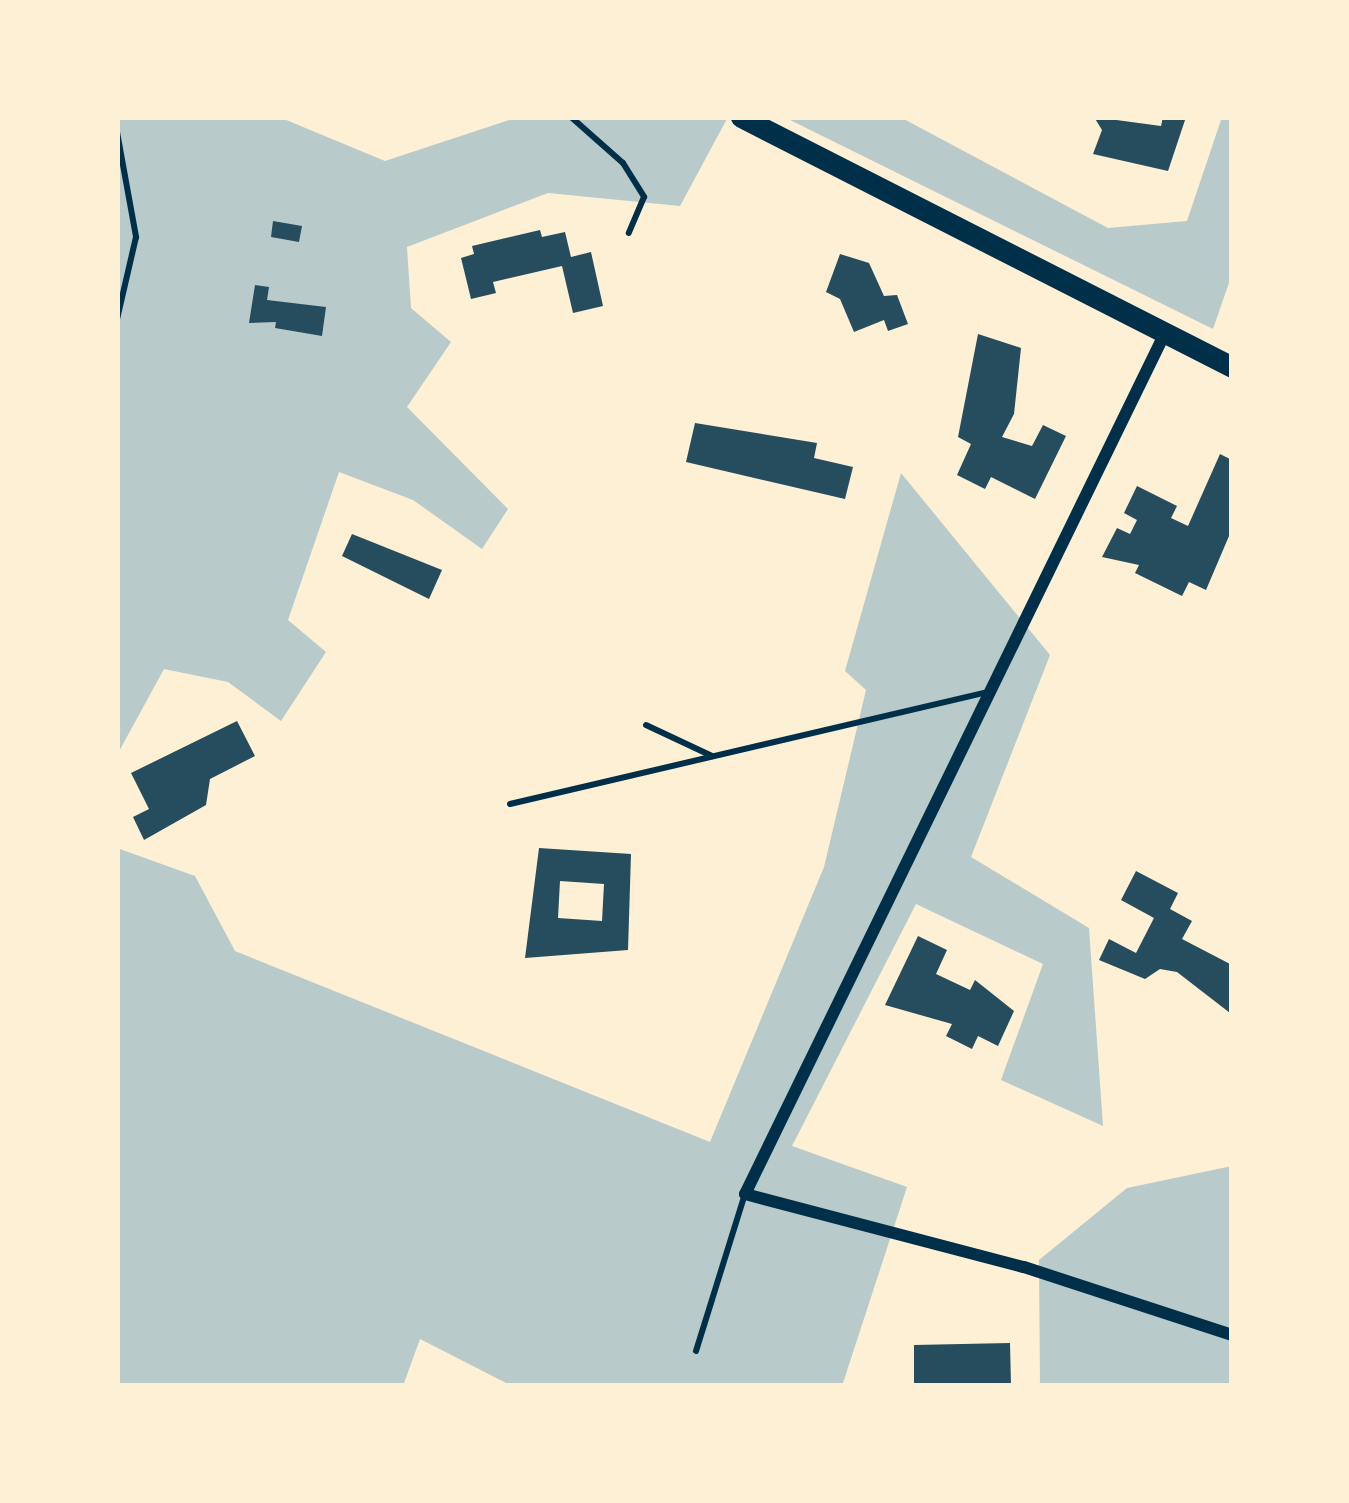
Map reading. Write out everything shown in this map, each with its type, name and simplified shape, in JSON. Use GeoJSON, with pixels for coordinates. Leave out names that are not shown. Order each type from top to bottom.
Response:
{"type":"FeatureCollection","features":[{"type":"Feature","properties":{"kind":"main road"},"geometry":{"type":"LineString","coordinates":[[741,117],[1232,367]]}},
{"type":"Feature","properties":{"kind":"street"},"geometry":{"type":"LineString","coordinates":[[1165,333],[745,1194],[1024,1267],[1232,1335]]}},
{"type":"Feature","properties":{"kind":"lane"},"geometry":{"type":"LineString","coordinates":[[571,117],[623,163],[644,196],[629,233]]}},
{"type":"Feature","properties":{"kind":"lane"},"geometry":{"type":"LineString","coordinates":[[117,132],[136,237],[117,320]]}},
{"type":"Feature","properties":{"kind":"lane"},"geometry":{"type":"LineString","coordinates":[[510,803],[992,691]]}},
{"type":"Feature","properties":{"kind":"lane"},"geometry":{"type":"LineString","coordinates":[[646,725],[712,756]]}},
{"type":"Feature","properties":{"kind":"lane"},"geometry":{"type":"LineString","coordinates":[[696,1352],[745,1194]]}},
{"type":"Feature","properties":{"kind":"shaded area"},"geometry":{"type":"Polygon","coordinates":[[[117,117],[279,117],[385,161],[518,117],[728,117],[680,206],[548,193],[407,247],[411,308],[451,342],[407,407],[508,509],[482,549],[413,500],[339,472],[288,620],[326,652],[281,721],[228,682],[164,669],[117,755],[117,117]]]}},
{"type":"Feature","properties":{"kind":"shaded area"},"geometry":{"type":"Polygon","coordinates":[[[784,117],[900,117],[1108,228],[1187,221],[1222,117],[1232,117],[1232,274],[1213,329],[784,117]]]}},
{"type":"Feature","properties":{"kind":"shaded area"},"geometry":{"type":"Polygon","coordinates":[[[901,473],[1050,655],[971,857],[1089,928],[1103,1126],[1001,1080],[1043,964],[916,904],[792,1146],[907,1187],[842,1386],[512,1386],[420,1339],[403,1386],[117,1386],[117,848],[195,876],[235,951],[710,1142],[824,867],[866,690],[845,671],[901,473]]]}},
{"type":"Feature","properties":{"kind":"shaded area"},"geometry":{"type":"Polygon","coordinates":[[[1232,1166],[1232,1386],[1040,1386],[1039,1260],[1127,1188],[1232,1166]]]}},
{"type":"Feature","properties":{"kind":"building"},"geometry":{"type":"Polygon","coordinates":[[[1094,117],[1161,126],[1163,117],[1186,117],[1168,171],[1093,154],[1102,130],[1094,117]]]}},
{"type":"Feature","properties":{"kind":"building"},"geometry":{"type":"Polygon","coordinates":[[[273,221],[302,226],[299,242],[271,237],[273,221]]]}},
{"type":"Feature","properties":{"kind":"building"},"geometry":{"type":"Polygon","coordinates":[[[540,230],[542,237],[565,232],[571,257],[591,252],[603,306],[573,313],[562,266],[493,282],[496,293],[471,299],[461,258],[474,254],[472,246],[540,230]]]}},
{"type":"Feature","properties":{"kind":"building"},"geometry":{"type":"Polygon","coordinates":[[[840,254],[869,263],[884,296],[897,295],[908,324],[888,331],[884,320],[854,332],[840,299],[826,292],[840,254]]]}},
{"type":"Feature","properties":{"kind":"building"},"geometry":{"type":"Polygon","coordinates":[[[255,285],[269,287],[267,300],[326,307],[322,336],[275,328],[276,322],[249,323],[255,285]]]}},
{"type":"Feature","properties":{"kind":"building"},"geometry":{"type":"Polygon","coordinates":[[[978,334],[1021,348],[1014,414],[1002,437],[1032,446],[1043,425],[1066,436],[1035,499],[991,477],[985,489],[957,475],[971,444],[958,437],[978,334]]]}},
{"type":"Feature","properties":{"kind":"building"},"geometry":{"type":"Polygon","coordinates":[[[695,423],[817,443],[814,458],[853,467],[845,499],[686,462],[695,423]]]}},
{"type":"Feature","properties":{"kind":"building"},"geometry":{"type":"Polygon","coordinates":[[[1220,454],[1232,460],[1232,529],[1206,590],[1189,582],[1182,596],[1135,573],[1139,565],[1102,557],[1117,528],[1130,534],[1137,520],[1124,513],[1137,486],[1177,506],[1171,518],[1188,526],[1220,454]]]}},
{"type":"Feature","properties":{"kind":"building"},"geometry":{"type":"Polygon","coordinates":[[[352,534],[442,570],[429,599],[342,556],[352,534]]]}},
{"type":"Feature","properties":{"kind":"building"},"geometry":{"type":"Polygon","coordinates":[[[237,721],[255,756],[210,779],[206,805],[144,840],[133,817],[149,809],[131,773],[237,721]]]}},
{"type":"Feature","properties":{"kind":"building"},"geometry":{"type":"Polygon","coordinates":[[[539,848],[631,854],[628,950],[525,958],[539,848]],[[560,881],[558,918],[602,921],[604,884],[560,881]]]}},
{"type":"Feature","properties":{"kind":"building"},"geometry":{"type":"Polygon","coordinates":[[[1136,871],[1178,893],[1170,909],[1192,921],[1182,939],[1232,965],[1230,1013],[1177,972],[1160,969],[1145,979],[1099,960],[1109,939],[1136,953],[1154,918],[1121,900],[1136,871]]]}},
{"type":"Feature","properties":{"kind":"building"},"geometry":{"type":"Polygon","coordinates":[[[918,936],[947,950],[936,974],[970,990],[975,980],[1014,1011],[998,1046],[978,1036],[972,1049],[946,1036],[952,1024],[885,1005],[918,936]]]}},
{"type":"Feature","properties":{"kind":"building"},"geometry":{"type":"Polygon","coordinates":[[[1010,1343],[1011,1386],[914,1386],[914,1345],[1010,1343]]]}}]}
